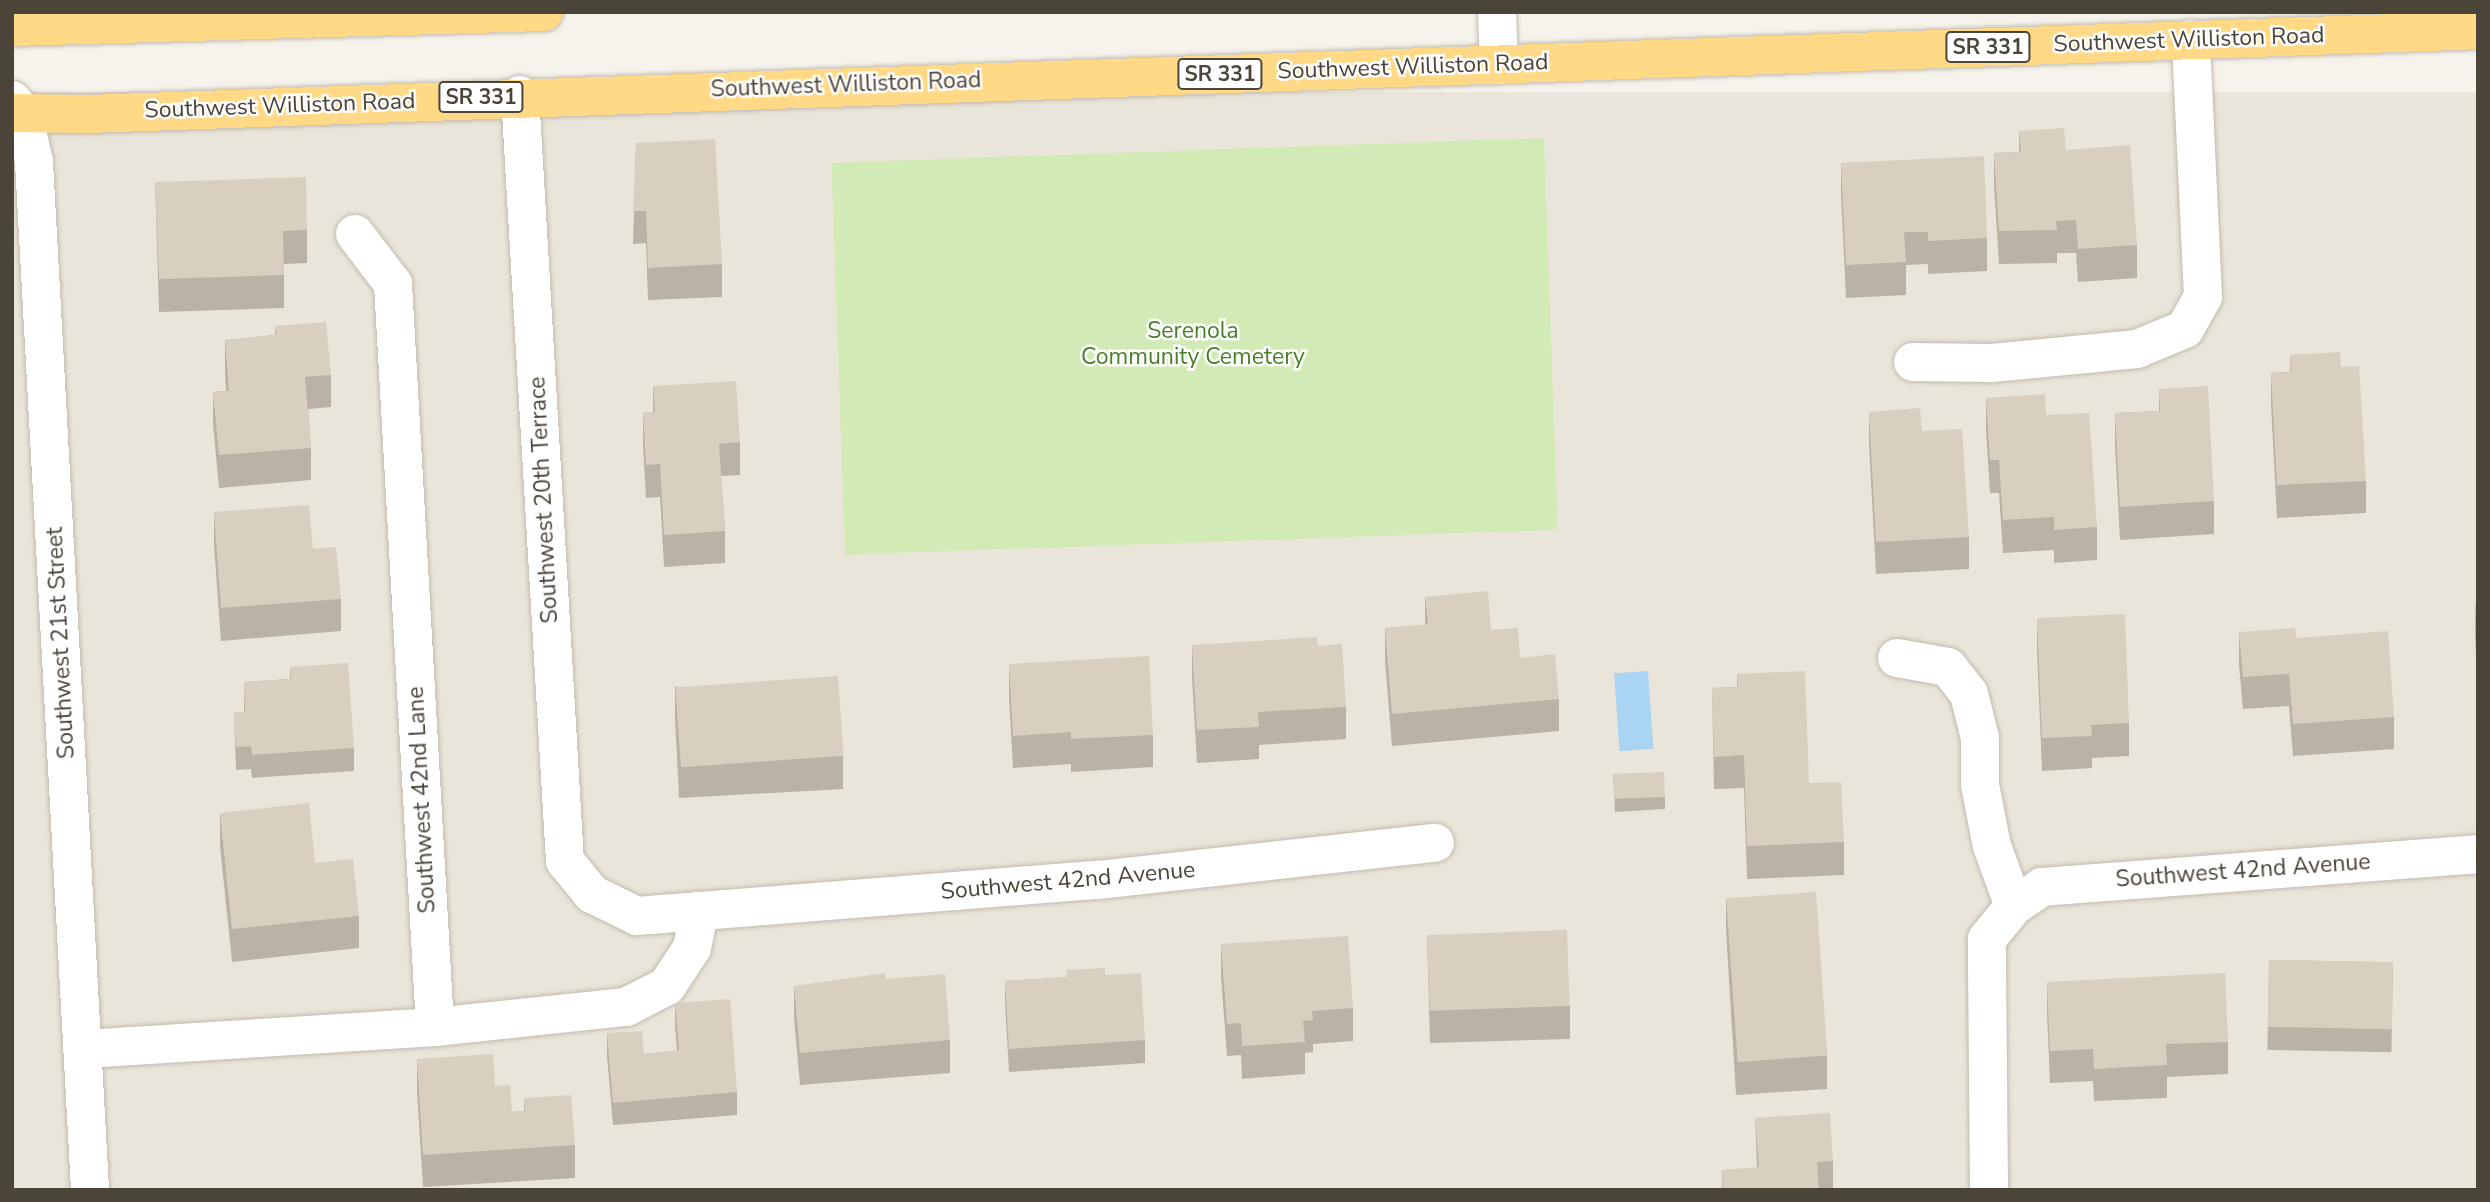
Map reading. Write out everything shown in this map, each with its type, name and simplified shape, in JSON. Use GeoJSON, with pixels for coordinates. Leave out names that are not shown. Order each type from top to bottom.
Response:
{"type":"FeatureCollection","features":[{"type":"Feature","properties":{"kind":"highway"},"geometry":{"type":"LineString","coordinates":[[12,27],[544,12]]}},
{"type":"Feature","properties":{"kind":"highway","name":"Southwest Williston Road"},"geometry":{"type":"LineString","coordinates":[[16,109],[88,114],[520,95],[1499,65],[2478,30]]}},
{"type":"Feature","properties":{"kind":"street"},"geometry":{"type":"LineString","coordinates":[[1497,12],[1499,65]]}},
{"type":"Feature","properties":{"kind":"street"},"geometry":{"type":"LineString","coordinates":[[1913,362],[1992,363],[2137,349],[2185,329],[2203,297],[2192,39]]}},
{"type":"Feature","properties":{"kind":"street","name":"Southwest 20th Terrace"},"geometry":{"type":"LineString","coordinates":[[520,95],[565,861],[592,894]]}},
{"type":"Feature","properties":{"kind":"street","name":"Southwest 21st Street"},"geometry":{"type":"LineString","coordinates":[[16,109],[34,162],[85,1049],[90,1190]]}},
{"type":"Feature","properties":{"kind":"street","name":"Southwest 42nd Lane"},"geometry":{"type":"LineString","coordinates":[[355,234],[393,284],[435,1027]]}},
{"type":"Feature","properties":{"kind":"street"},"geometry":{"type":"LineString","coordinates":[[1897,658],[1948,667],[1969,694],[1980,738],[1980,785],[1992,846],[2014,906]]}},
{"type":"Feature","properties":{"kind":"street","name":"Southwest 42nd Avenue"},"geometry":{"type":"LineString","coordinates":[[592,894],[638,916],[1098,880],[1435,843]]}},
{"type":"Feature","properties":{"kind":"street","name":"Southwest 42nd Avenue"},"geometry":{"type":"LineString","coordinates":[[1989,1190],[1987,939],[2014,906],[2042,887],[2478,853]]}},
{"type":"Feature","properties":{"kind":"street"},"geometry":{"type":"LineString","coordinates":[[85,1049],[435,1027],[626,1007],[667,986],[692,948],[699,911]]}},
{"type":"Feature","properties":{"kind":"shaded area"},"geometry":{"type":"Polygon","coordinates":[[[12,92],[2478,92],[2478,1190],[12,1190],[12,92]]]}},
{"type":"Feature","properties":{"kind":"green space","name":"Serenola Community Cemetery"},"geometry":{"type":"Polygon","coordinates":[[[1544,138],[1558,530],[845,555],[831,163],[1544,138]]]}},
{"type":"Feature","properties":{"kind":"water"},"geometry":{"type":"Polygon","coordinates":[[[1648,671],[1653,749],[1620,751],[1614,673],[1648,671]]]}},
{"type":"Feature","properties":{"kind":"building"},"geometry":{"type":"Polygon","coordinates":[[[2064,128],[2066,150],[2130,145],[2137,245],[2078,249],[2076,220],[2056,221],[2057,230],[1999,231],[1994,153],[2021,152],[2019,131],[2064,128]]]}},
{"type":"Feature","properties":{"kind":"building"},"geometry":{"type":"Polygon","coordinates":[[[715,139],[722,264],[648,268],[646,211],[633,211],[636,143],[715,139]]]}},
{"type":"Feature","properties":{"kind":"building"},"geometry":{"type":"Polygon","coordinates":[[[1984,156],[1987,238],[1928,241],[1928,232],[1904,232],[1906,262],[1846,265],[1841,163],[1984,156]]]}},
{"type":"Feature","properties":{"kind":"building"},"geometry":{"type":"Polygon","coordinates":[[[306,177],[307,230],[283,231],[284,275],[159,279],[155,182],[306,177]]]}},
{"type":"Feature","properties":{"kind":"building"},"geometry":{"type":"Polygon","coordinates":[[[326,322],[331,375],[305,377],[311,448],[219,455],[213,392],[229,391],[225,340],[276,335],[275,326],[326,322]]]}},
{"type":"Feature","properties":{"kind":"building"},"geometry":{"type":"Polygon","coordinates":[[[2340,352],[2341,367],[2359,366],[2366,481],[2277,485],[2271,373],[2291,372],[2290,355],[2340,352]]]}},
{"type":"Feature","properties":{"kind":"building"},"geometry":{"type":"Polygon","coordinates":[[[736,381],[740,442],[719,444],[725,531],[664,535],[660,464],[646,465],[643,413],[655,412],[653,386],[736,381]]]}},
{"type":"Feature","properties":{"kind":"building"},"geometry":{"type":"Polygon","coordinates":[[[2208,386],[2214,501],[2120,507],[2115,413],[2160,411],[2159,389],[2208,386]]]}},
{"type":"Feature","properties":{"kind":"building"},"geometry":{"type":"Polygon","coordinates":[[[2045,394],[2046,415],[2089,413],[2097,527],[2054,530],[2054,517],[2003,520],[1999,460],[1990,460],[1986,398],[2045,394]]]}},
{"type":"Feature","properties":{"kind":"building"},"geometry":{"type":"Polygon","coordinates":[[[1920,408],[1922,431],[1962,429],[1969,537],[1876,542],[1869,412],[1920,408]]]}},
{"type":"Feature","properties":{"kind":"building"},"geometry":{"type":"Polygon","coordinates":[[[309,505],[313,549],[336,547],[341,599],[221,608],[214,512],[309,505]]]}},
{"type":"Feature","properties":{"kind":"building"},"geometry":{"type":"Polygon","coordinates":[[[1488,591],[1491,630],[1518,628],[1520,658],[1555,654],[1559,699],[1392,714],[1385,628],[1428,624],[1425,597],[1488,591]]]}},
{"type":"Feature","properties":{"kind":"building"},"geometry":{"type":"Polygon","coordinates":[[[2478,602],[2478,645],[2477,645],[2475,603],[2478,602]]]}},
{"type":"Feature","properties":{"kind":"building"},"geometry":{"type":"Polygon","coordinates":[[[2125,614],[2129,723],[2091,725],[2092,736],[2042,738],[2037,618],[2125,614]]]}},
{"type":"Feature","properties":{"kind":"building"},"geometry":{"type":"Polygon","coordinates":[[[2295,628],[2296,638],[2388,631],[2394,717],[2293,724],[2289,674],[2243,677],[2239,632],[2295,628]]]}},
{"type":"Feature","properties":{"kind":"building"},"geometry":{"type":"Polygon","coordinates":[[[1317,637],[1318,646],[1342,644],[1346,707],[1258,712],[1259,727],[1197,730],[1192,645],[1317,637]]]}},
{"type":"Feature","properties":{"kind":"building"},"geometry":{"type":"Polygon","coordinates":[[[1149,656],[1153,735],[1071,739],[1071,732],[1013,736],[1009,664],[1149,656]]]}},
{"type":"Feature","properties":{"kind":"building"},"geometry":{"type":"Polygon","coordinates":[[[348,663],[354,748],[252,755],[251,746],[236,747],[234,712],[245,712],[244,682],[291,679],[290,667],[348,663]]]}},
{"type":"Feature","properties":{"kind":"building"},"geometry":{"type":"Polygon","coordinates":[[[1805,671],[1809,783],[1841,782],[1844,842],[1747,846],[1744,755],[1714,757],[1712,688],[1738,687],[1737,674],[1805,671]]]}},
{"type":"Feature","properties":{"kind":"building"},"geometry":{"type":"Polygon","coordinates":[[[838,676],[844,756],[681,767],[675,687],[838,676]]]}},
{"type":"Feature","properties":{"kind":"building"},"geometry":{"type":"Polygon","coordinates":[[[1664,772],[1665,797],[1614,799],[1613,774],[1664,772]]]}},
{"type":"Feature","properties":{"kind":"building"},"geometry":{"type":"Polygon","coordinates":[[[309,803],[315,863],[353,859],[359,916],[232,929],[220,813],[309,803]]]}},
{"type":"Feature","properties":{"kind":"building"},"geometry":{"type":"Polygon","coordinates":[[[1816,892],[1827,1056],[1738,1062],[1726,898],[1816,892]]]}},
{"type":"Feature","properties":{"kind":"building"},"geometry":{"type":"Polygon","coordinates":[[[1567,930],[1570,1006],[1430,1011],[1427,935],[1567,930]]]}},
{"type":"Feature","properties":{"kind":"building"},"geometry":{"type":"Polygon","coordinates":[[[1348,936],[1353,1008],[1312,1011],[1313,1020],[1303,1021],[1305,1042],[1242,1046],[1241,1023],[1227,1024],[1221,944],[1348,936]]]}},
{"type":"Feature","properties":{"kind":"building"},"geometry":{"type":"Polygon","coordinates":[[[2269,960],[2393,962],[2392,1029],[2268,1027],[2269,960]]]}},
{"type":"Feature","properties":{"kind":"building"},"geometry":{"type":"Polygon","coordinates":[[[1105,968],[1105,975],[1141,973],[1145,1040],[1009,1049],[1005,981],[1067,977],[1067,970],[1105,968]]]}},
{"type":"Feature","properties":{"kind":"building"},"geometry":{"type":"Polygon","coordinates":[[[885,973],[886,979],[945,974],[950,1040],[800,1053],[794,986],[885,973]]]}},
{"type":"Feature","properties":{"kind":"building"},"geometry":{"type":"Polygon","coordinates":[[[2225,973],[2228,1042],[2166,1044],[2167,1065],[2094,1069],[2093,1049],[2050,1051],[2047,982],[2225,973]]]}},
{"type":"Feature","properties":{"kind":"building"},"geometry":{"type":"Polygon","coordinates":[[[730,999],[737,1092],[613,1103],[607,1033],[642,1031],[644,1054],[679,1050],[675,1003],[730,999]]]}},
{"type":"Feature","properties":{"kind":"building"},"geometry":{"type":"Polygon","coordinates":[[[493,1054],[495,1086],[510,1085],[512,1112],[525,1111],[524,1098],[571,1095],[575,1145],[423,1155],[417,1059],[493,1054]]]}},
{"type":"Feature","properties":{"kind":"building"},"geometry":{"type":"Polygon","coordinates":[[[1830,1113],[1833,1161],[1817,1162],[1819,1190],[1723,1190],[1722,1170],[1759,1167],[1755,1118],[1830,1113]]]}}]}
